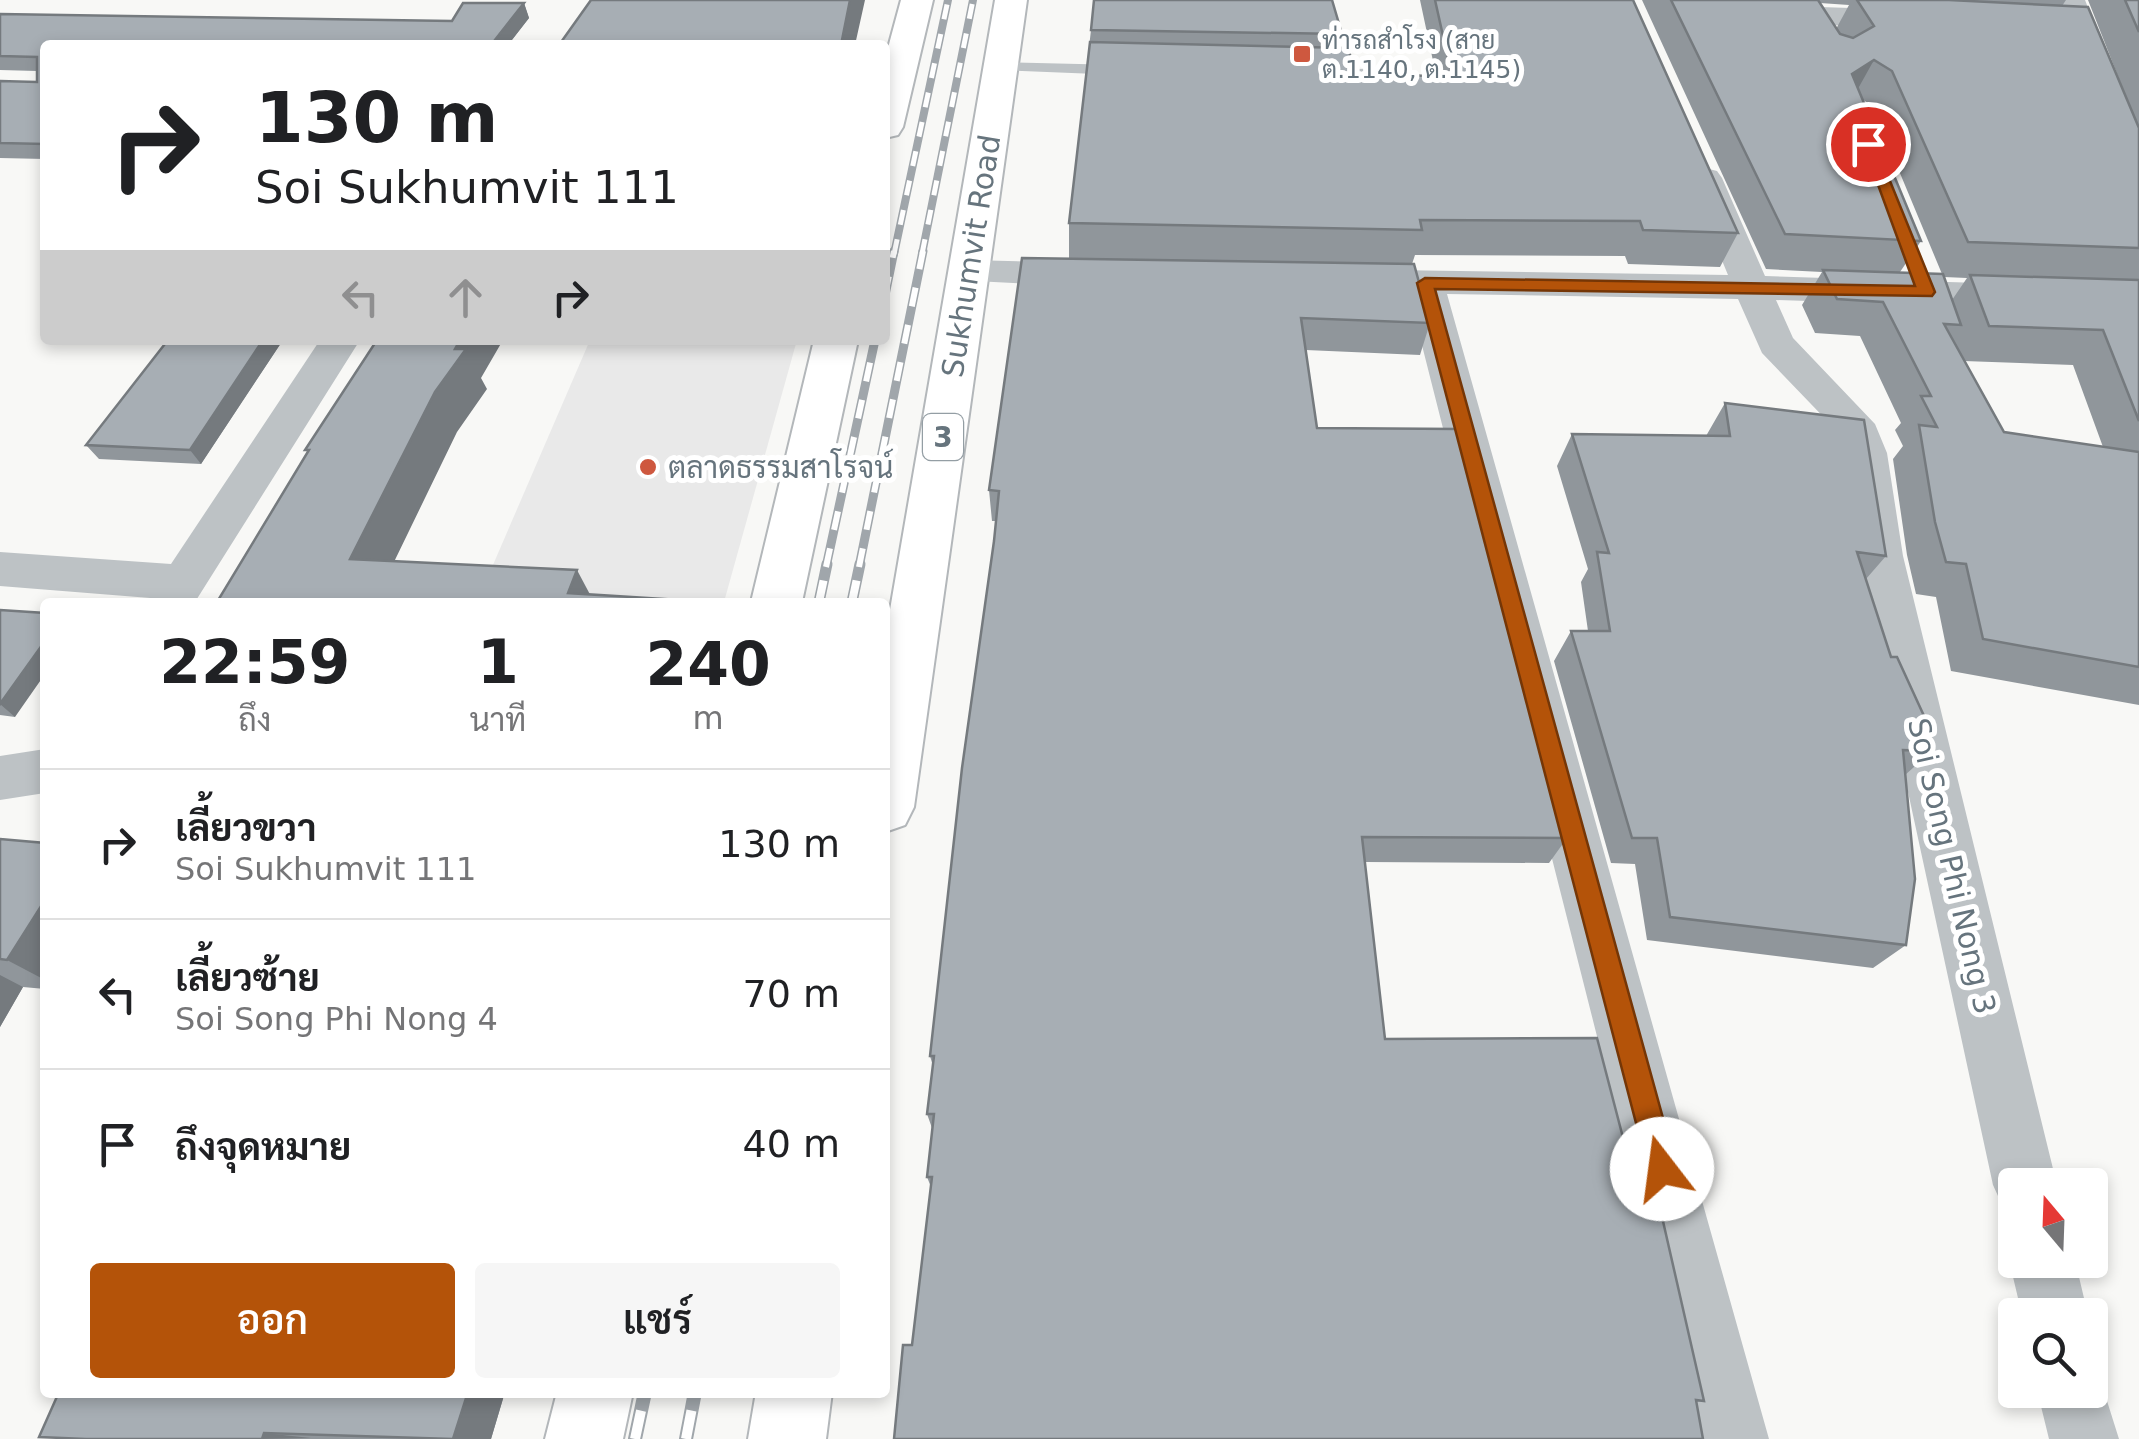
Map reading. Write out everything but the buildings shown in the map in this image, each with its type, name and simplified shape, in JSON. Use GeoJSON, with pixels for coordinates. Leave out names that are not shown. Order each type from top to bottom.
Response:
{"type":"FeatureCollection","features":[{"type":"Feature","properties":{"kind":"highway"},"geometry":{"type":"LineString","coordinates":[[890,99],[917,0]]}},
{"type":"Feature","properties":{"kind":"highway","name":"Sukhumvit Road"},"geometry":{"type":"LineString","coordinates":[[890,776],[1011,0]]}},
{"type":"Feature","properties":{"kind":"highway"},"geometry":{"type":"LineString","coordinates":[[777,598],[835,345]]}},
{"type":"Feature","properties":{"kind":"highway"},"geometry":{"type":"LineString","coordinates":[[584,1439],[594,1398]]}},
{"type":"Feature","properties":{"kind":"highway"},"geometry":{"type":"LineString","coordinates":[[787,1439],[793,1398]]}},
{"type":"Feature","properties":{"kind":"street"},"geometry":{"type":"LineString","coordinates":[[2043,26],[2076,14],[2129,125],[2139,184]]}},
{"type":"Feature","properties":{"kind":"street"},"geometry":{"type":"LineString","coordinates":[[1836,59],[1813,26],[1820,16],[1946,20]]}},
{"type":"Feature","properties":{"kind":"street","name":"Soi Song Phi Nong 3"},"geometry":{"type":"LineString","coordinates":[[1690,144],[1776,344],[1843,410],[1866,453],[1880,556],[2021,1168]]}},
{"type":"Feature","properties":{"kind":"street"},"geometry":{"type":"LineString","coordinates":[[1912,255],[1929,300]]}},
{"type":"Feature","properties":{"kind":"street"},"geometry":{"type":"LineString","coordinates":[[968,272],[1127,276]]}},
{"type":"Feature","properties":{"kind":"street"},"geometry":{"type":"LineString","coordinates":[[1366,282],[1754,287],[1929,300],[2139,300]]}},
{"type":"Feature","properties":{"kind":"street"},"geometry":{"type":"LineString","coordinates":[[1425,283],[1734,1439]]}},
{"type":"Feature","properties":{"kind":"street"},"geometry":{"type":"LineString","coordinates":[[0,569],[177,593],[337,345]]}},
{"type":"Feature","properties":{"kind":"street"},"geometry":{"type":"LineString","coordinates":[[0,778],[40,772]]}},
{"type":"Feature","properties":{"kind":"street"},"geometry":{"type":"LineString","coordinates":[[2076,1408],[2084,1439]]}},
{"type":"Feature","properties":{"kind":"lane"},"geometry":{"type":"LineString","coordinates":[[1001,68],[1138,70]]}},
{"type":"Feature","properties":{"kind":"lane"},"geometry":{"type":"LineString","coordinates":[[1294,73],[1412,75]]}},
{"type":"Feature","properties":{"kind":"shaded area","name":"ตลาดธรรมสาโรจน์"},"geometry":{"type":"Polygon","coordinates":[[[588,345],[796,345],[725,598],[480,595],[588,345]]]}},
{"type":"Feature","properties":{"kind":"railway"},"geometry":{"type":"LineString","coordinates":[[894,254],[948,0]]}},
{"type":"Feature","properties":{"kind":"railway"},"geometry":{"type":"LineString","coordinates":[[922,254],[973,0]]}},
{"type":"Feature","properties":{"kind":"railway"},"geometry":{"type":"LineString","coordinates":[[890,271],[894,251]]}},
{"type":"Feature","properties":{"kind":"railway"},"geometry":{"type":"LineString","coordinates":[[859,567],[923,251]]}},
{"type":"Feature","properties":{"kind":"railway"},"geometry":{"type":"LineString","coordinates":[[826,567],[874,345]]}},
{"type":"Feature","properties":{"kind":"railway"},"geometry":{"type":"LineString","coordinates":[[820,598],[827,564]]}},
{"type":"Feature","properties":{"kind":"railway"},"geometry":{"type":"LineString","coordinates":[[853,598],[860,564]]}},
{"type":"Feature","properties":{"kind":"railway"},"geometry":{"type":"LineString","coordinates":[[635,1439],[644,1398]]}},
{"type":"Feature","properties":{"kind":"railway"},"geometry":{"type":"LineString","coordinates":[[686,1439],[694,1398]]}},
{"type":"Feature","properties":{"kind":"place","name":"ท่ารถสำโรง (สาย ต.1140, ต.1145)"},"geometry":{"type":"Point","coordinates":[1302,54]}},
{"type":"Feature","properties":{"kind":"place","name":"ตลาดธรรมสาโรจน์"},"geometry":{"type":"Point","coordinates":[648,467]}},
{"type":"Feature","properties":{"kind":"route"},"geometry":{"type":"LineString","coordinates":[[1662,1169],[1425,283],[1926,292],[1868,144]]}}]}
